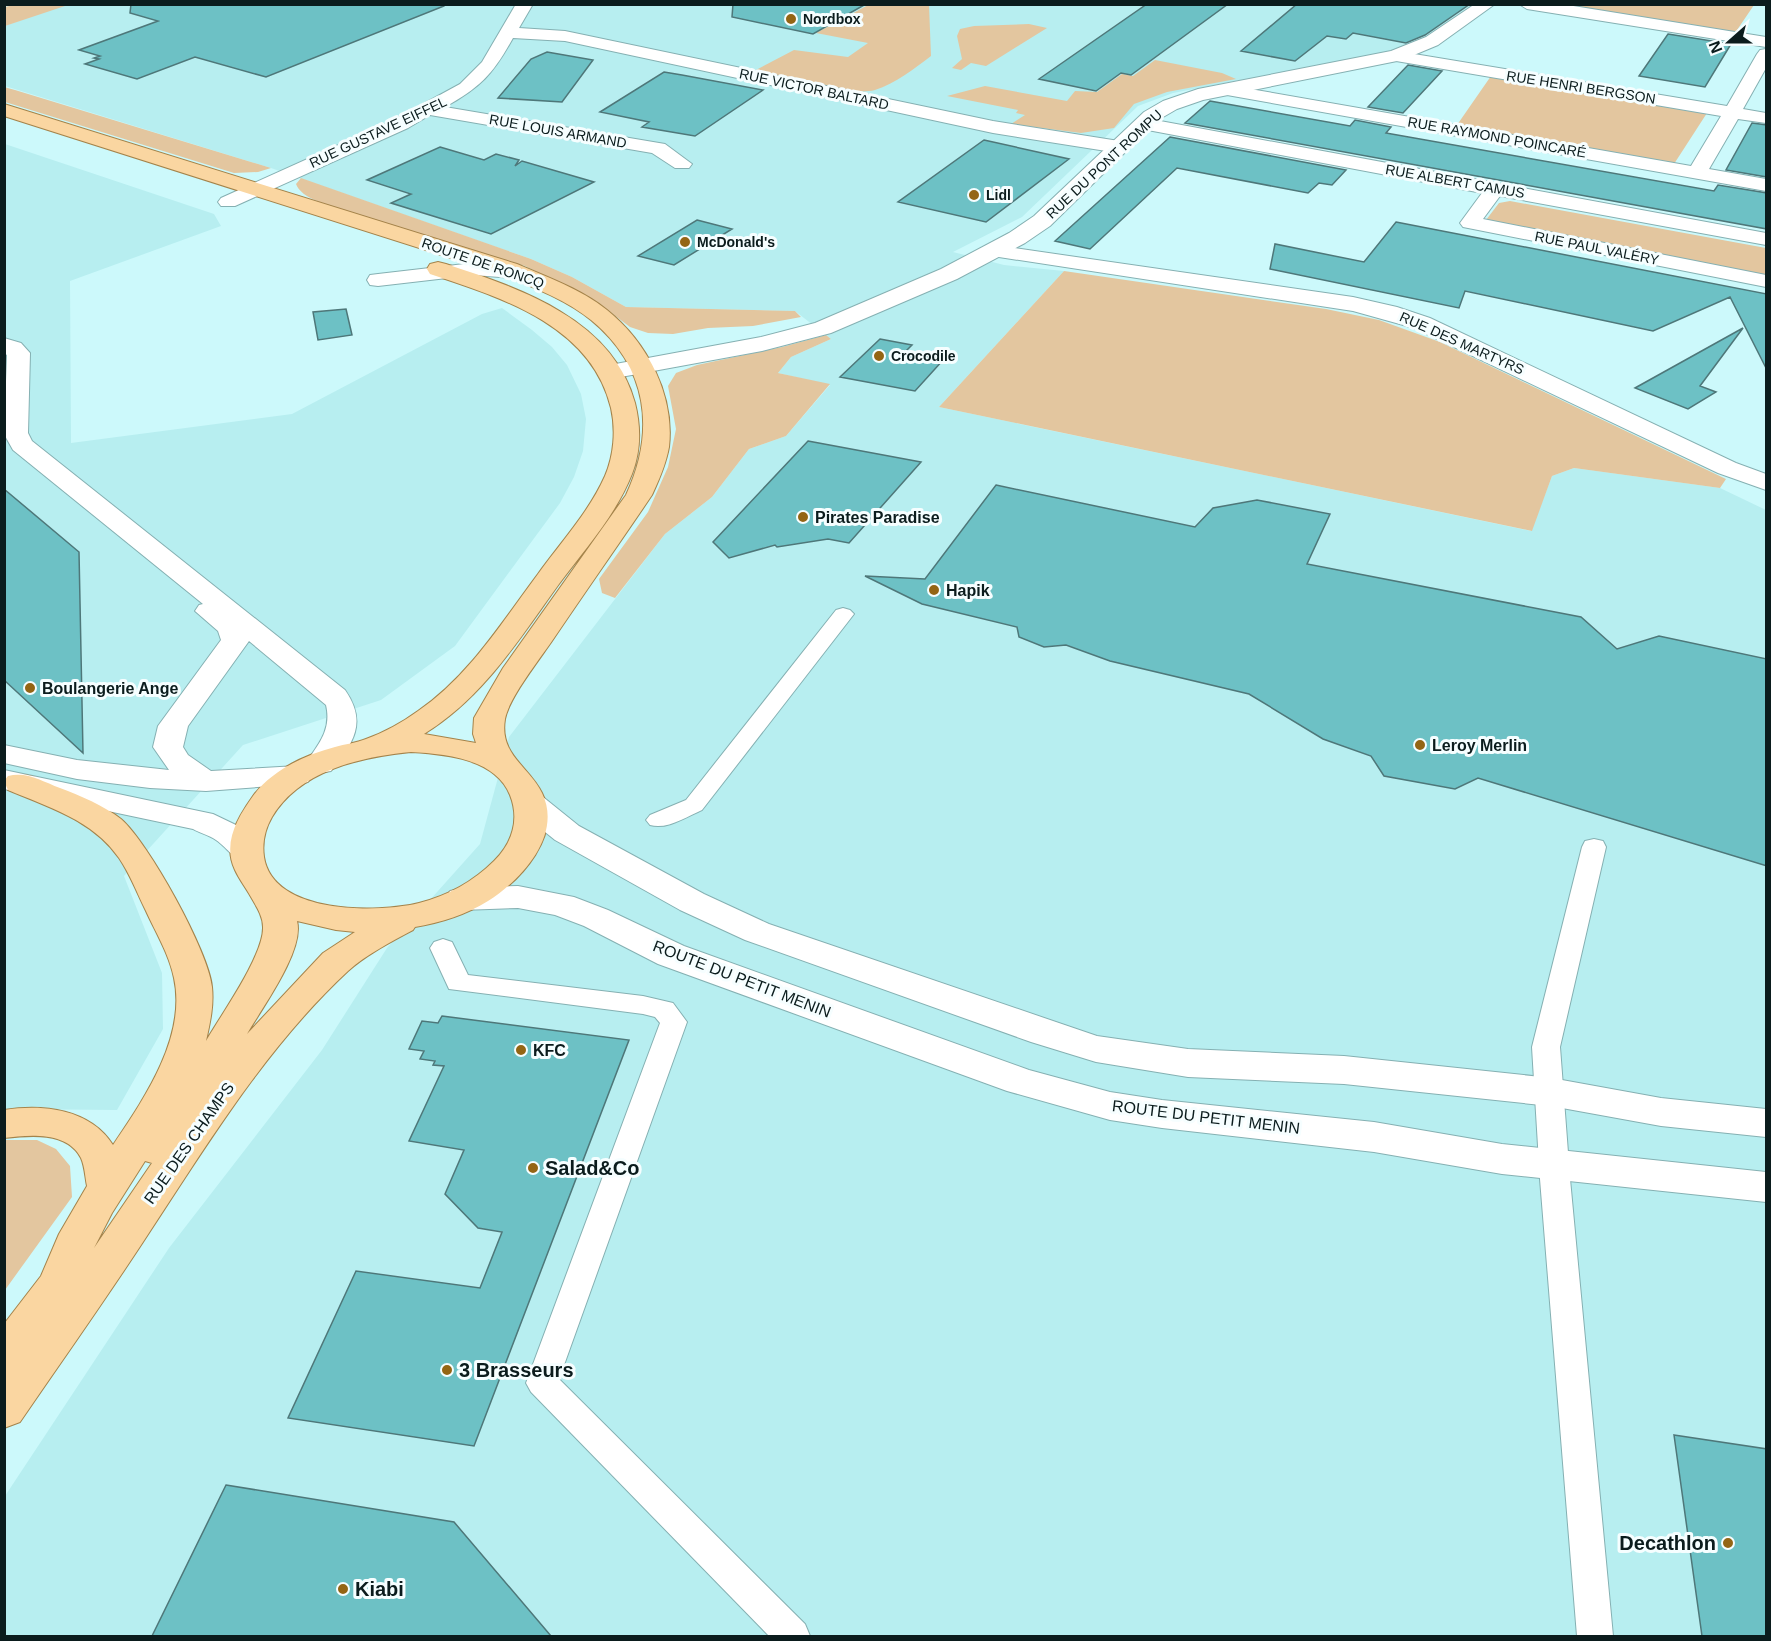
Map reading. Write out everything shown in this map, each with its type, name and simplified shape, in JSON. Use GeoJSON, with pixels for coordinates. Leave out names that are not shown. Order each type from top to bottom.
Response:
{"type":"FeatureCollection","features":[{"type":"Feature","properties":{"kind":"main road","name":"ROUTE DE RONCQ"},"geometry":{"type":"LineString","coordinates":[[4,110],[515,272],[548,285],[589,308],[613,328],[636,359],[651,390],[656,411],[657,443],[650,474],[639,495],[518,668],[495,707],[489,726],[499,764]]}},
{"type":"Feature","properties":{"kind":"main road","name":"ROUTE DE RONCQ"},"geometry":{"type":"LineString","coordinates":[[4,129],[495,290],[543,312],[581,337],[606,364],[623,400],[626,442],[619,474],[602,505],[492,659],[435,716],[404,735],[377,746]]}},
{"type":"Feature","properties":{"kind":"main road"},"geometry":{"type":"LineString","coordinates":[[247,851],[250,828],[260,810],[273,794],[309,770],[347,753],[377,746],[411,743],[444,745],[474,752],[499,764],[519,782],[531,804],[530,830],[518,855],[495,879],[462,899],[412,916],[368,921],[325,917],[289,906],[263,887]]}},
{"type":"Feature","properties":{"kind":"main road"},"geometry":{"type":"LineString","coordinates":[[9,772],[94,817],[118,834],[127,844],[184,954],[194,988],[192,1018],[180,1059],[162,1096],[83,1228],[57,1286]]}},
{"type":"Feature","properties":{"kind":"main road","name":"RUE DES CHAMPS"},"geometry":{"type":"LineString","coordinates":[[4,1358],[193,1092],[276,952],[281,927],[277,912],[254,876],[247,851]]}},
{"type":"Feature","properties":{"kind":"main road","name":"RUE DES CHAMPS"},"geometry":{"type":"LineString","coordinates":[[4,1409],[127,1233],[208,1111],[267,1035],[336,962],[362,943],[412,916]]}},
{"type":"Feature","properties":{"kind":"main road"},"geometry":{"type":"LineString","coordinates":[[4,1124],[50,1122],[67,1127],[82,1136],[99,1155],[107,1187]]}},
{"type":"Feature","properties":{"kind":"street","name":"RUE GUSTAVE EIFFEL"},"geometry":{"type":"LineString","coordinates":[[228,202],[430,110],[466,88],[489,65],[525,4]]}},
{"type":"Feature","properties":{"kind":"street","name":"RUE DU PONT ROMPU"},"geometry":{"type":"LineString","coordinates":[[606,364],[793,337],[837,323],[941,278],[993,251],[1042,221],[1156,113],[1178,102],[1396,56],[1422,46],[1487,4]]}},
{"type":"Feature","properties":{"kind":"street"},"geometry":{"type":"LineString","coordinates":[[1527,4],[1767,42]]}},
{"type":"Feature","properties":{"kind":"street","name":"RUE VICTOR BALTARD"},"geometry":{"type":"LineString","coordinates":[[508,33],[565,36],[1002,129],[1119,147]]}},
{"type":"Feature","properties":{"kind":"street"},"geometry":{"type":"LineString","coordinates":[[1422,46],[1735,105],[1767,103]]}},
{"type":"Feature","properties":{"kind":"street"},"geometry":{"type":"LineString","coordinates":[[1697,173],[1767,54]]}},
{"type":"Feature","properties":{"kind":"street","name":"RUE HENRI BERGSON"},"geometry":{"type":"LineString","coordinates":[[1396,56],[1735,105],[1767,118]]}},
{"type":"Feature","properties":{"kind":"street","name":"RUE RAYMOND POINCARÉ"},"geometry":{"type":"LineString","coordinates":[[1227,90],[1767,185]]}},
{"type":"Feature","properties":{"kind":"street","name":"RUE LOUIS ARMAND"},"geometry":{"type":"LineString","coordinates":[[430,110],[658,148],[681,164]]}},
{"type":"Feature","properties":{"kind":"street","name":"RUE ALBERT CAMUS"},"geometry":{"type":"LineString","coordinates":[[1144,124],[1767,239]]}},
{"type":"Feature","properties":{"kind":"street","name":"RUE PAUL VALÉRY"},"geometry":{"type":"LineString","coordinates":[[1496,188],[1470,223],[1767,281]]}},
{"type":"Feature","properties":{"kind":"street","name":"RUE DES MARTYRS"},"geometry":{"type":"LineString","coordinates":[[993,251],[1353,304],[1389,312],[1435,328],[1667,440],[1727,468],[1767,483]]}},
{"type":"Feature","properties":{"kind":"street"},"geometry":{"type":"LineString","coordinates":[[378,280],[485,269],[515,272]]}},
{"type":"Feature","properties":{"kind":"street"},"geometry":{"type":"LineString","coordinates":[[4,345],[13,348],[18,353],[16,433],[22,445],[335,696],[340,703],[344,718],[342,729],[334,745],[309,770],[245,782],[159,780],[76,770],[9,772]]}},
{"type":"Feature","properties":{"kind":"street"},"geometry":{"type":"LineString","coordinates":[[4,447],[233,632],[235,640],[173,726],[168,740],[171,755],[176,761],[206,782]]}},
{"type":"Feature","properties":{"kind":"street"},"geometry":{"type":"LineString","coordinates":[[658,820],[694,806],[843,614]]}},
{"type":"Feature","properties":{"kind":"street"},"geometry":{"type":"LineString","coordinates":[[9,772],[81,794],[202,821],[227,833],[247,851]]}},
{"type":"Feature","properties":{"kind":"street"},"geometry":{"type":"LineString","coordinates":[[531,804],[557,827],[577,839],[692,902],[756,932],[1072,1042],[1140,1058],[1188,1063],[1344,1070],[1551,1092],[1661,1112],[1767,1123]]}},
{"type":"Feature","properties":{"kind":"street"},"geometry":{"type":"LineString","coordinates":[[1594,847],[1546,1047],[1595,1636]]}},
{"type":"Feature","properties":{"kind":"street","name":"ROUTE DU PETIT MENIN"},"geometry":{"type":"LineString","coordinates":[[462,899],[518,897],[562,905],[596,918],[671,955],[1020,1081],[1082,1099],[1162,1114],[1347,1134],[1479,1156],[1767,1187]]}},
{"type":"Feature","properties":{"kind":"street"},"geometry":{"type":"LineString","coordinates":[[443,948],[458,982],[644,1005],[664,1010],[674,1022],[542,1383],[792,1636]]}},
{"type":"Feature","properties":{"kind":"shaded area"},"geometry":{"type":"Polygon","coordinates":[[[68,4],[1476,5],[1406,48],[1173,93],[1138,106],[1022,217],[953,252],[1004,265],[1064,271],[939,407],[1531,531],[1552,476],[1574,468],[1720,488],[1766,510],[1766,1636],[5,1636],[5,1496],[169,1248],[322,1050],[387,948],[480,844],[509,737],[665,534],[712,497],[749,449],[786,436],[830,385],[778,373],[791,357],[831,339],[795,311],[626,307],[572,277],[531,259],[271,168],[5,86],[4,26],[68,4]]]}},
{"type":"Feature","properties":{"kind":"shaded area"},"geometry":{"type":"Polygon","coordinates":[[[870,4],[929,5],[931,56],[890,84],[875,90],[863,91],[816,85],[756,70],[794,50],[848,57],[868,43],[816,33],[870,4]]]}},
{"type":"Feature","properties":{"kind":"shaded area"},"geometry":{"type":"Polygon","coordinates":[[[68,5],[5,26],[5,7],[68,5]]]}},
{"type":"Feature","properties":{"kind":"shaded area"},"geometry":{"type":"Polygon","coordinates":[[[1549,5],[1754,5],[1735,33],[1549,5]]]}},
{"type":"Feature","properties":{"kind":"shaded area"},"geometry":{"type":"Polygon","coordinates":[[[1029,24],[1047,28],[986,66],[971,63],[961,70],[952,68],[962,59],[957,36],[960,29],[974,26],[1029,24]]]}},
{"type":"Feature","properties":{"kind":"shaded area"},"geometry":{"type":"Polygon","coordinates":[[[1155,60],[1222,73],[1236,79],[1167,92],[1134,104],[1114,128],[1081,133],[1011,124],[1025,115],[1016,113],[1018,110],[947,96],[985,86],[1067,101],[1075,91],[1097,92],[1122,74],[1133,76],[1155,60]]]}},
{"type":"Feature","properties":{"kind":"shaded area"},"geometry":{"type":"Polygon","coordinates":[[[1491,76],[1707,113],[1674,164],[1457,125],[1491,76]]]}},
{"type":"Feature","properties":{"kind":"shaded area"},"geometry":{"type":"Polygon","coordinates":[[[4,87],[271,168],[258,172],[234,173],[5,102],[4,87]]]}},
{"type":"Feature","properties":{"kind":"shaded area"},"geometry":{"type":"Polygon","coordinates":[[[5,144],[214,214],[221,226],[70,281],[71,443],[292,414],[482,314],[502,308],[552,347],[567,365],[581,394],[586,419],[583,451],[574,477],[560,503],[455,646],[381,700],[243,745],[124,876],[162,973],[163,1029],[117,1110],[5,1109],[5,144]]]}},
{"type":"Feature","properties":{"kind":"shaded area"},"geometry":{"type":"Polygon","coordinates":[[[301,178],[531,259],[572,277],[626,307],[795,311],[801,317],[753,326],[708,328],[673,334],[648,333],[630,327],[594,300],[525,266],[315,200],[299,189],[296,184],[301,178]]]}},
{"type":"Feature","properties":{"kind":"shaded area"},"geometry":{"type":"Polygon","coordinates":[[[1510,201],[1766,248],[1766,275],[1486,220],[1499,203],[1510,201]]]}},
{"type":"Feature","properties":{"kind":"shaded area"},"geometry":{"type":"Polygon","coordinates":[[[1064,271],[1326,309],[1379,320],[1440,342],[1726,479],[1720,488],[1574,468],[1552,476],[1532,531],[939,407],[1064,271]]]}},
{"type":"Feature","properties":{"kind":"shaded area"},"geometry":{"type":"Polygon","coordinates":[[[826,335],[831,339],[791,357],[778,373],[830,384],[786,436],[749,449],[712,497],[665,534],[615,598],[602,593],[599,579],[648,512],[668,467],[676,429],[668,386],[676,373],[697,365],[826,335]]]}},
{"type":"Feature","properties":{"kind":"shaded area"},"geometry":{"type":"Polygon","coordinates":[[[5,1140],[37,1140],[56,1149],[70,1166],[72,1197],[5,1290],[5,1140]]]}},
{"type":"Feature","properties":{"kind":"building"},"geometry":{"type":"Polygon","coordinates":[[[131,4],[444,4],[444,6],[266,77],[195,57],[137,79],[85,64],[99,59],[94,58],[100,56],[79,50],[158,21],[130,13],[131,4]]]}},
{"type":"Feature","properties":{"kind":"building","name":"Nordbox"},"geometry":{"type":"Polygon","coordinates":[[[733,4],[866,4],[813,34],[732,17],[733,4]]]}},
{"type":"Feature","properties":{"kind":"building"},"geometry":{"type":"Polygon","coordinates":[[[1147,4],[1228,4],[1131,75],[1121,73],[1096,91],[1039,79],[1147,4]]]}},
{"type":"Feature","properties":{"kind":"building"},"geometry":{"type":"Polygon","coordinates":[[[1297,4],[1470,4],[1425,35],[1406,43],[1353,33],[1346,39],[1327,36],[1295,61],[1241,51],[1297,4]]]}},
{"type":"Feature","properties":{"kind":"building"},"geometry":{"type":"Polygon","coordinates":[[[1668,34],[1731,44],[1705,87],[1639,76],[1668,34]]]}},
{"type":"Feature","properties":{"kind":"building"},"geometry":{"type":"Polygon","coordinates":[[[547,52],[593,60],[562,102],[498,98],[531,59],[547,52]]]}},
{"type":"Feature","properties":{"kind":"building"},"geometry":{"type":"Polygon","coordinates":[[[1408,65],[1442,71],[1403,113],[1368,107],[1408,65]]]}},
{"type":"Feature","properties":{"kind":"building"},"geometry":{"type":"Polygon","coordinates":[[[664,72],[763,90],[695,136],[642,127],[649,122],[600,112],[664,72]]]}},
{"type":"Feature","properties":{"kind":"building"},"geometry":{"type":"Polygon","coordinates":[[[1210,101],[1350,126],[1355,120],[1391,127],[1386,133],[1714,191],[1718,185],[1767,193],[1767,229],[1185,123],[1210,101]]]}},
{"type":"Feature","properties":{"kind":"building"},"geometry":{"type":"Polygon","coordinates":[[[1752,123],[1767,125],[1767,177],[1726,170],[1752,123]]]}},
{"type":"Feature","properties":{"kind":"building"},"geometry":{"type":"Polygon","coordinates":[[[1170,137],[1346,170],[1332,185],[1319,183],[1308,193],[1177,168],[1090,249],[1055,241],[1170,137]]]}},
{"type":"Feature","properties":{"kind":"building","name":"Lidl"},"geometry":{"type":"Polygon","coordinates":[[[984,140],[1069,159],[986,222],[898,202],[984,140]]]}},
{"type":"Feature","properties":{"kind":"building"},"geometry":{"type":"Polygon","coordinates":[[[440,147],[484,160],[496,154],[519,160],[515,166],[522,161],[594,182],[491,234],[391,203],[411,194],[367,180],[440,147]]]}},
{"type":"Feature","properties":{"kind":"building","name":"McDonald's"},"geometry":{"type":"Polygon","coordinates":[[[697,220],[732,229],[674,265],[638,256],[697,220]]]}},
{"type":"Feature","properties":{"kind":"building"},"geometry":{"type":"Polygon","coordinates":[[[1396,222],[1767,294],[1767,370],[1730,297],[1653,331],[1465,291],[1459,308],[1270,269],[1275,244],[1364,262],[1396,222]]]}},
{"type":"Feature","properties":{"kind":"building"},"geometry":{"type":"Polygon","coordinates":[[[346,309],[352,335],[318,340],[313,312],[346,309]]]}},
{"type":"Feature","properties":{"kind":"building"},"geometry":{"type":"Polygon","coordinates":[[[1743,328],[1700,386],[1716,392],[1688,409],[1635,388],[1743,328]]]}},
{"type":"Feature","properties":{"kind":"building"},"geometry":{"type":"Polygon","coordinates":[[[880,339],[912,345],[905,352],[944,359],[915,391],[840,377],[880,339]]]}},
{"type":"Feature","properties":{"kind":"building"},"geometry":{"type":"Polygon","coordinates":[[[808,441],[921,462],[849,543],[828,539],[777,547],[775,545],[729,558],[713,542],[808,441]]]}},
{"type":"Feature","properties":{"kind":"building"},"geometry":{"type":"Polygon","coordinates":[[[996,485],[1195,527],[1213,508],[1257,500],[1330,514],[1307,564],[1581,617],[1617,649],[1659,636],[1767,659],[1767,866],[1478,778],[1455,789],[1384,776],[1371,756],[1323,739],[1249,694],[1110,661],[1066,645],[1044,647],[1019,637],[1017,627],[922,604],[865,576],[925,579],[996,485]]]}},
{"type":"Feature","properties":{"kind":"building"},"geometry":{"type":"Polygon","coordinates":[[[4,489],[79,552],[83,753],[4,680],[4,489]]]}},
{"type":"Feature","properties":{"kind":"building"},"geometry":{"type":"Polygon","coordinates":[[[442,1016],[629,1040],[474,1446],[288,1418],[356,1271],[480,1288],[502,1232],[478,1228],[445,1194],[464,1150],[409,1141],[444,1066],[433,1065],[435,1061],[420,1059],[424,1051],[409,1049],[422,1021],[438,1023],[442,1016]]]}},
{"type":"Feature","properties":{"kind":"building","name":"Decathlon"},"geometry":{"type":"Polygon","coordinates":[[[1674,1435],[1767,1449],[1767,1636],[1702,1636],[1674,1435]]]}},
{"type":"Feature","properties":{"kind":"building","name":"Kiabi"},"geometry":{"type":"Polygon","coordinates":[[[226,1485],[454,1522],[551,1636],[152,1636],[226,1485]]]}},
{"type":"Feature","properties":{"kind":"place","name":"Nordbox"},"geometry":{"type":"Point","coordinates":[791,19]}},
{"type":"Feature","properties":{"kind":"place","name":"Lidl"},"geometry":{"type":"Point","coordinates":[974,195]}},
{"type":"Feature","properties":{"kind":"place","name":"McDonald's"},"geometry":{"type":"Point","coordinates":[685,242]}},
{"type":"Feature","properties":{"kind":"place","name":"Crocodile"},"geometry":{"type":"Point","coordinates":[879,356]}},
{"type":"Feature","properties":{"kind":"place","name":"Pirates Paradise"},"geometry":{"type":"Point","coordinates":[803,517]}},
{"type":"Feature","properties":{"kind":"place","name":"Hapik"},"geometry":{"type":"Point","coordinates":[934,590]}},
{"type":"Feature","properties":{"kind":"place","name":"Boulangerie Ange"},"geometry":{"type":"Point","coordinates":[30,688]}},
{"type":"Feature","properties":{"kind":"place","name":"Leroy Merlin"},"geometry":{"type":"Point","coordinates":[1420,745]}},
{"type":"Feature","properties":{"kind":"place","name":"KFC"},"geometry":{"type":"Point","coordinates":[521,1050]}},
{"type":"Feature","properties":{"kind":"place","name":"Salad&Co"},"geometry":{"type":"Point","coordinates":[533,1168]}},
{"type":"Feature","properties":{"kind":"place","name":"3 Brasseurs"},"geometry":{"type":"Point","coordinates":[447,1370]}},
{"type":"Feature","properties":{"kind":"place","name":"Decathlon"},"geometry":{"type":"Point","coordinates":[1728,1543]}},
{"type":"Feature","properties":{"kind":"place","name":"Kiabi"},"geometry":{"type":"Point","coordinates":[343,1589]}}]}
